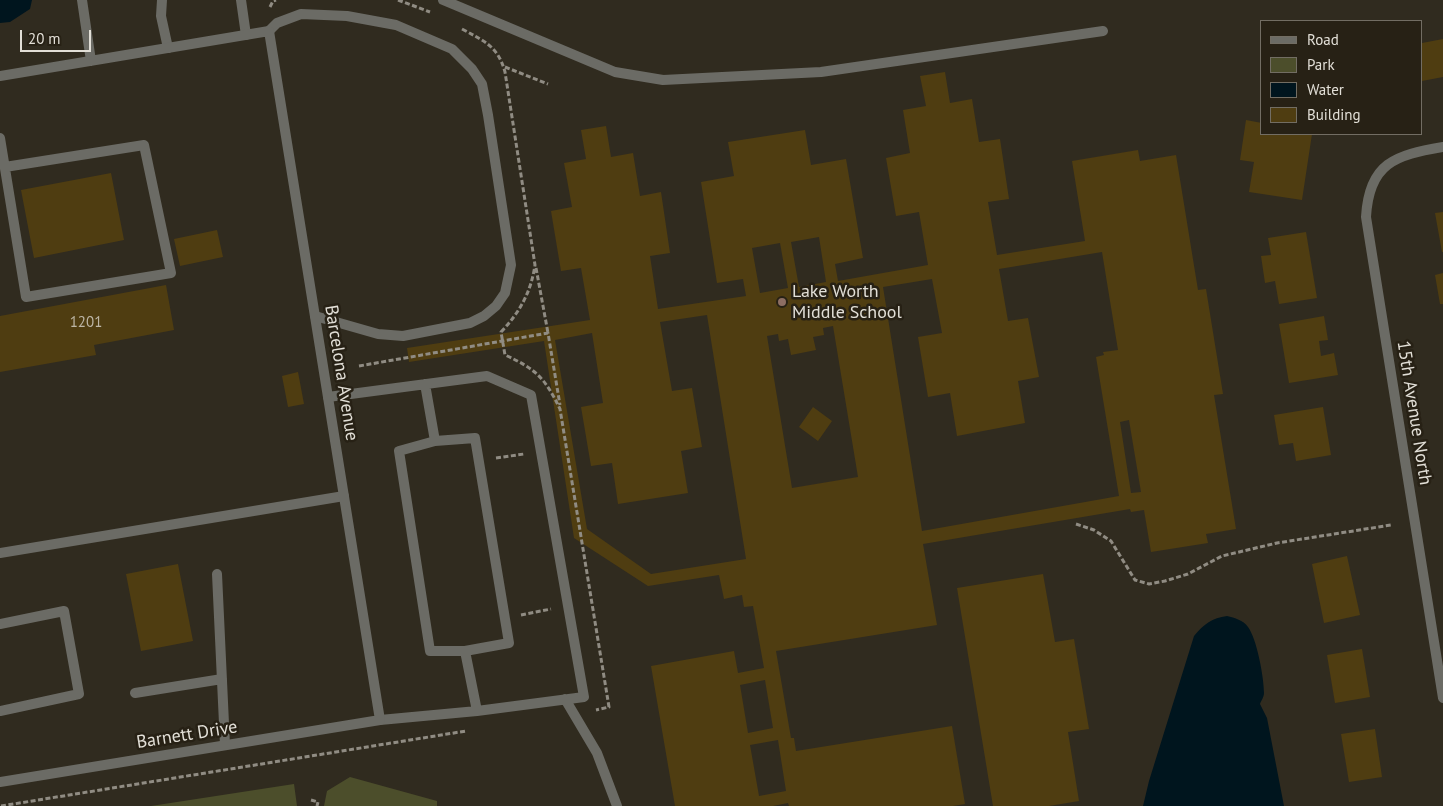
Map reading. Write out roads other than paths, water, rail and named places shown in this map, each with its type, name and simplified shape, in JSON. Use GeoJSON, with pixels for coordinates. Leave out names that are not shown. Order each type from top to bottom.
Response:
{"type":"FeatureCollection","features":[{"type":"Feature","properties":{"kind":"street"},"geometry":{"type":"LineString","coordinates":[[82,0],[91,61]]}},
{"type":"Feature","properties":{"kind":"street"},"geometry":{"type":"LineString","coordinates":[[162,0],[161,16],[168,48]]}},
{"type":"Feature","properties":{"kind":"street"},"geometry":{"type":"LineString","coordinates":[[241,0],[246,35]]}},
{"type":"Feature","properties":{"kind":"street"},"geometry":{"type":"LineString","coordinates":[[443,0],[615,72],[663,80],[820,72],[1104,31]]}},
{"type":"Feature","properties":{"kind":"street"},"geometry":{"type":"LineString","coordinates":[[0,76],[269,31],[277,23],[301,14],[347,16],[396,25],[452,50],[472,69],[482,84],[509,245],[511,264],[505,293],[496,306],[484,316],[470,323],[403,336],[378,334],[315,316]]}},
{"type":"Feature","properties":{"kind":"street","name":"Barcelona Avenue"},"geometry":{"type":"LineString","coordinates":[[269,31],[380,720]]}},
{"type":"Feature","properties":{"kind":"street"},"geometry":{"type":"LineString","coordinates":[[0,138],[26,296],[170,273],[144,145],[5,167]]}},
{"type":"Feature","properties":{"kind":"street","name":"15th Avenue North"},"geometry":{"type":"LineString","coordinates":[[1443,147],[1416,151],[1399,157],[1384,167],[1373,182],[1367,199],[1366,217],[1443,698]]}},
{"type":"Feature","properties":{"kind":"street","name":"Barnett Drive"},"geometry":{"type":"LineString","coordinates":[[0,782],[380,720],[476,711],[584,697],[531,394],[487,376],[425,384]]}},
{"type":"Feature","properties":{"kind":"street"},"geometry":{"type":"LineString","coordinates":[[328,397],[425,384],[435,441]]}},
{"type":"Feature","properties":{"kind":"street"},"geometry":{"type":"LineString","coordinates":[[475,438],[509,643],[465,651],[430,651],[399,450],[435,441],[475,438]]}},
{"type":"Feature","properties":{"kind":"street"},"geometry":{"type":"LineString","coordinates":[[0,553],[344,496]]}},
{"type":"Feature","properties":{"kind":"street"},"geometry":{"type":"LineString","coordinates":[[217,574],[225,745]]}},
{"type":"Feature","properties":{"kind":"street"},"geometry":{"type":"LineString","coordinates":[[0,624],[64,611],[79,694],[0,711]]}},
{"type":"Feature","properties":{"kind":"street"},"geometry":{"type":"LineString","coordinates":[[465,651],[476,711]]}},
{"type":"Feature","properties":{"kind":"street"},"geometry":{"type":"LineString","coordinates":[[136,693],[222,679]]}},
{"type":"Feature","properties":{"kind":"street"},"geometry":{"type":"LineString","coordinates":[[564,699],[597,753],[617,806]]}},
{"type":"Feature","properties":{"kind":"water"},"geometry":{"type":"Polygon","coordinates":[[[0,0],[32,0],[30,9],[10,22],[0,23],[0,0]]]}},
{"type":"Feature","properties":{"kind":"water"},"geometry":{"type":"Polygon","coordinates":[[[1227,616],[1239,620],[1246,625],[1257,649],[1264,686],[1264,694],[1260,704],[1267,718],[1284,806],[1143,806],[1194,636],[1209,622],[1227,616]]]}},
{"type":"Feature","properties":{"kind":"place","name":"Lake Worth Middle School"},"geometry":{"type":"Point","coordinates":[782,302]}}]}
